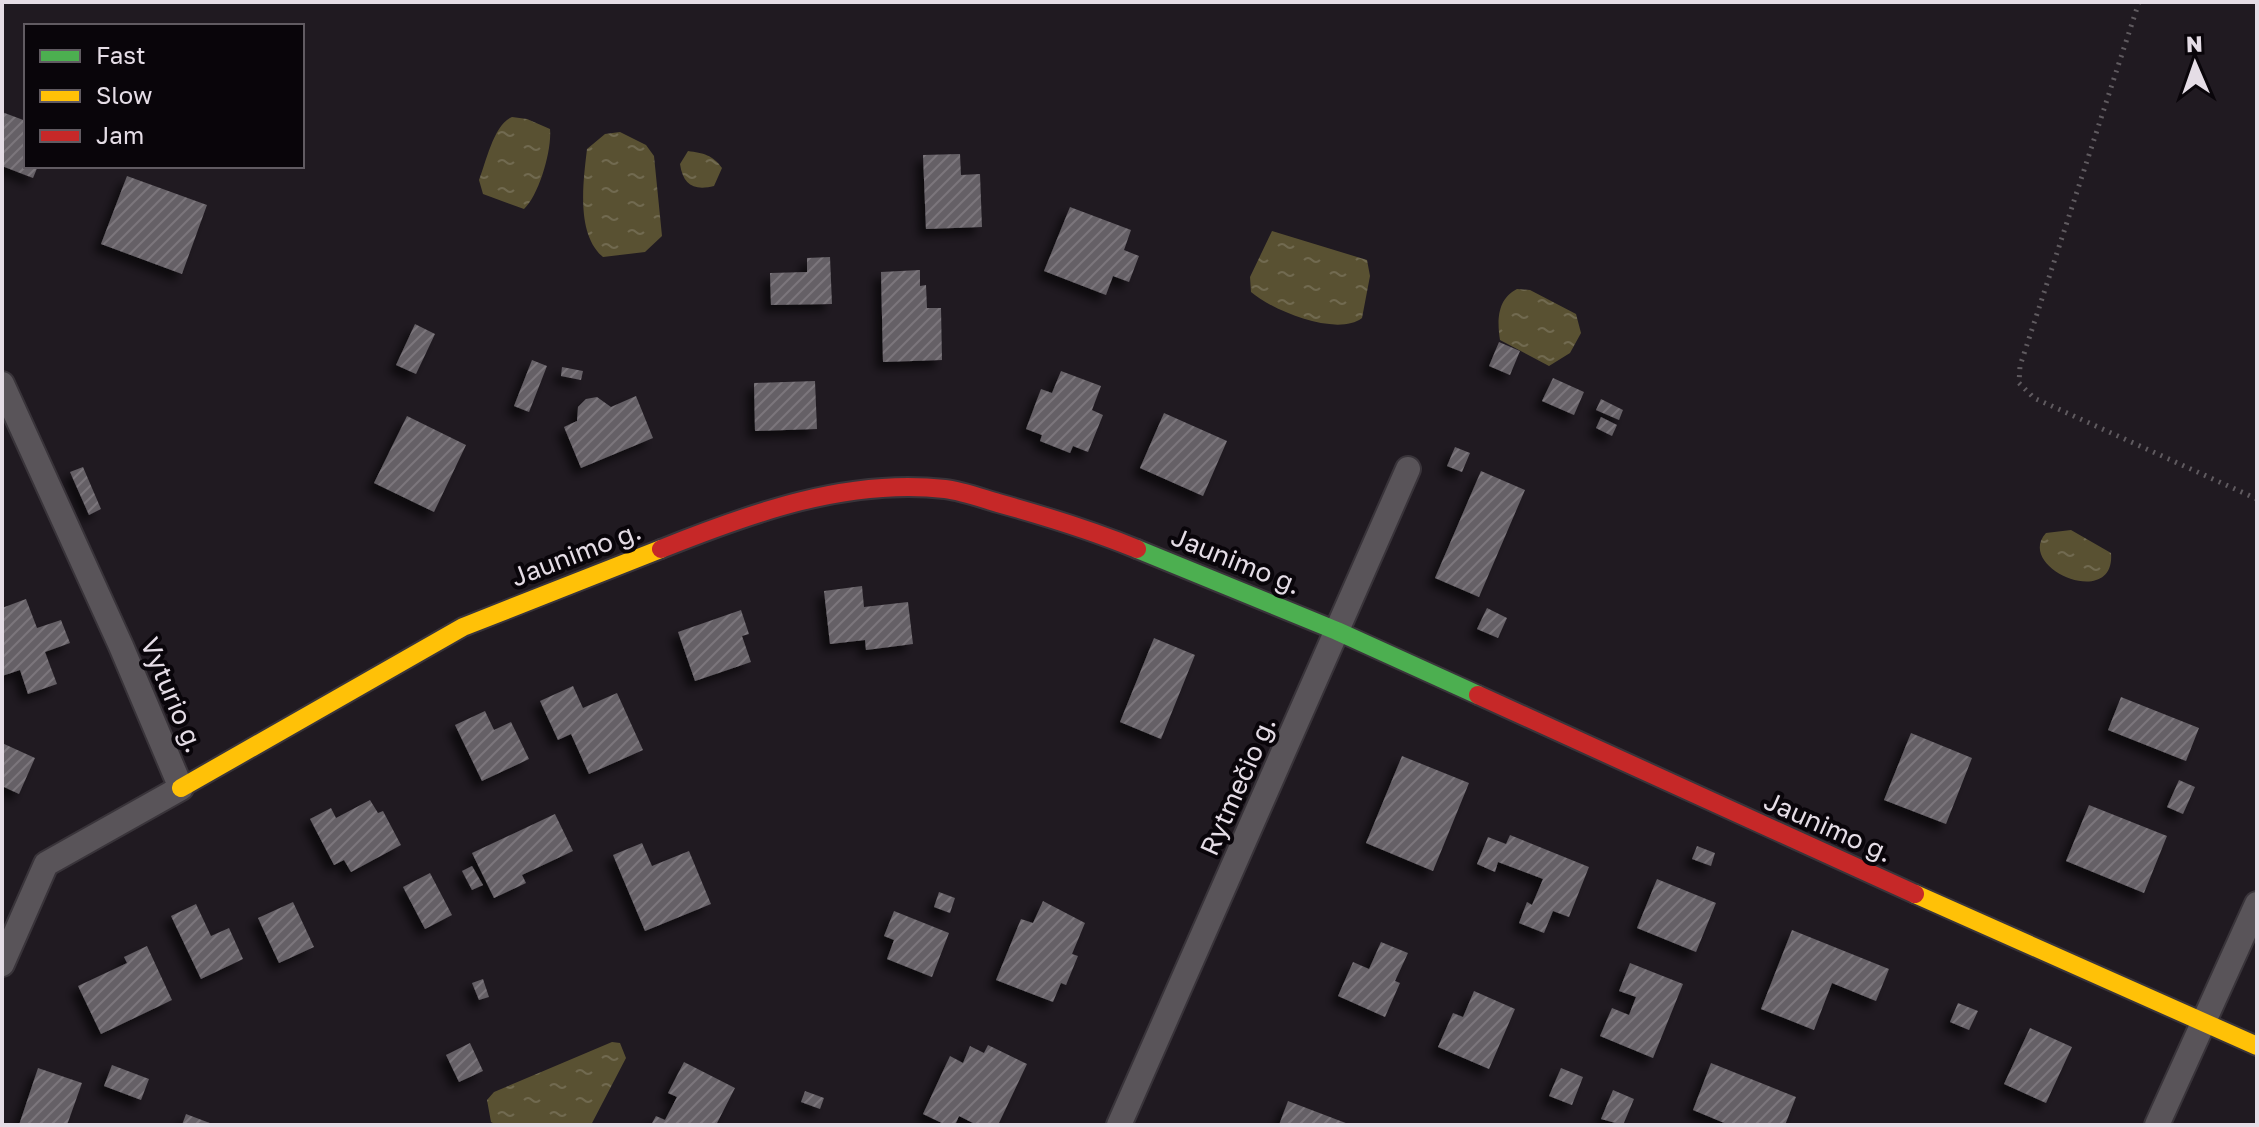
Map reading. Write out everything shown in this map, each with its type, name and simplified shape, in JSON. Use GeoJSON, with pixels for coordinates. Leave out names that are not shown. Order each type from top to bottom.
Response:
{"type":"FeatureCollection","features":[{"type":"Feature","properties":{"kind":"street","name":"Vyturio g."},"geometry":{"type":"LineString","coordinates":[[2,384],[121,646],[181,788],[46,864],[2,964]]}},
{"type":"Feature","properties":{"kind":"street","name":"Rytmečio g."},"geometry":{"type":"LineString","coordinates":[[1119,1125],[1408,469]]}},
{"type":"Feature","properties":{"kind":"street","name":"Jaunimo g."},"geometry":{"type":"LineString","coordinates":[[181,788],[463,627],[731,521],[843,491],[947,489],[1084,527],[1337,631],[1821,852],[2257,1046]]}},
{"type":"Feature","properties":{"kind":"street"},"geometry":{"type":"LineString","coordinates":[[2157,1125],[2257,904]]}},
{"type":"Feature","properties":{"kind":"path"},"geometry":{"type":"LineString","coordinates":[[2139,2],[2020,366],[2019,383],[2034,398],[2257,499]]}},
{"type":"Feature","properties":{"kind":"water"},"geometry":{"type":"Polygon","coordinates":[[[512,117],[527,119],[550,129],[543,172],[535,194],[524,209],[483,194],[479,180],[495,135],[512,117]]]}},
{"type":"Feature","properties":{"kind":"water"},"geometry":{"type":"Polygon","coordinates":[[[620,132],[646,145],[654,156],[662,236],[645,252],[603,257],[594,247],[585,222],[583,192],[587,149],[605,134],[620,132]]]}},
{"type":"Feature","properties":{"kind":"water"},"geometry":{"type":"Polygon","coordinates":[[[688,151],[707,155],[722,168],[714,186],[701,188],[687,182],[680,164],[688,151]]]}},
{"type":"Feature","properties":{"kind":"water"},"geometry":{"type":"Polygon","coordinates":[[[1272,231],[1367,260],[1370,276],[1362,318],[1337,325],[1322,323],[1289,314],[1251,292],[1250,277],[1272,231]]]}},
{"type":"Feature","properties":{"kind":"water"},"geometry":{"type":"Polygon","coordinates":[[[1517,289],[1530,290],[1576,314],[1581,333],[1570,353],[1549,366],[1500,340],[1502,305],[1517,289]]]}},
{"type":"Feature","properties":{"kind":"water"},"geometry":{"type":"Polygon","coordinates":[[[2071,530],[2111,553],[2108,570],[2098,579],[2084,581],[2068,578],[2043,559],[2040,546],[2046,533],[2071,530]]]}},
{"type":"Feature","properties":{"kind":"water"},"geometry":{"type":"Polygon","coordinates":[[[612,1042],[620,1043],[626,1058],[591,1125],[497,1125],[491,1122],[487,1100],[494,1092],[612,1042]]]}},
{"type":"Feature","properties":{"kind":"building"},"geometry":{"type":"Polygon","coordinates":[[[2,112],[24,120],[24,168],[37,168],[33,178],[2,166],[2,112]]]}},
{"type":"Feature","properties":{"kind":"building"},"geometry":{"type":"Polygon","coordinates":[[[960,154],[961,175],[980,174],[982,227],[926,229],[923,155],[960,154]]]}},
{"type":"Feature","properties":{"kind":"building"},"geometry":{"type":"Polygon","coordinates":[[[127,176],[207,205],[182,274],[101,244],[127,176]]]}},
{"type":"Feature","properties":{"kind":"building"},"geometry":{"type":"Polygon","coordinates":[[[1070,207],[1131,230],[1124,250],[1139,256],[1129,282],[1113,276],[1106,295],[1044,271],[1070,207]]]}},
{"type":"Feature","properties":{"kind":"building"},"geometry":{"type":"Polygon","coordinates":[[[830,257],[832,304],[771,305],[770,273],[807,272],[807,258],[830,257]]]}},
{"type":"Feature","properties":{"kind":"building"},"geometry":{"type":"Polygon","coordinates":[[[920,270],[920,286],[926,285],[927,308],[941,308],[942,360],[883,362],[881,272],[920,270]]]}},
{"type":"Feature","properties":{"kind":"building"},"geometry":{"type":"Polygon","coordinates":[[[415,324],[435,334],[416,374],[396,365],[415,324]]]}},
{"type":"Feature","properties":{"kind":"building"},"geometry":{"type":"Polygon","coordinates":[[[1499,342],[1520,351],[1510,375],[1489,366],[1499,342]]]}},
{"type":"Feature","properties":{"kind":"building"},"geometry":{"type":"Polygon","coordinates":[[[532,360],[547,366],[529,412],[514,406],[532,360]]]}},
{"type":"Feature","properties":{"kind":"building"},"geometry":{"type":"Polygon","coordinates":[[[562,367],[583,371],[581,380],[561,376],[562,367]]]}},
{"type":"Feature","properties":{"kind":"building"},"geometry":{"type":"Polygon","coordinates":[[[1061,371],[1101,386],[1092,410],[1103,415],[1088,452],[1073,446],[1070,453],[1040,441],[1042,435],[1026,429],[1041,389],[1052,393],[1061,371]]]}},
{"type":"Feature","properties":{"kind":"building"},"geometry":{"type":"Polygon","coordinates":[[[1553,378],[1584,392],[1574,415],[1542,401],[1553,378]]]}},
{"type":"Feature","properties":{"kind":"building"},"geometry":{"type":"Polygon","coordinates":[[[815,381],[817,429],[755,431],[754,383],[815,381]]]}},
{"type":"Feature","properties":{"kind":"building"},"geometry":{"type":"Polygon","coordinates":[[[636,396],[653,438],[581,468],[564,427],[577,421],[578,407],[586,399],[597,397],[611,407],[636,396]]]}},
{"type":"Feature","properties":{"kind":"building"},"geometry":{"type":"Polygon","coordinates":[[[1601,399],[1623,410],[1619,420],[1596,410],[1601,399]]]}},
{"type":"Feature","properties":{"kind":"building"},"geometry":{"type":"Polygon","coordinates":[[[1164,413],[1227,441],[1203,496],[1140,468],[1164,413]]]}},
{"type":"Feature","properties":{"kind":"building"},"geometry":{"type":"Polygon","coordinates":[[[407,416],[466,445],[434,512],[374,483],[407,416]]]}},
{"type":"Feature","properties":{"kind":"building"},"geometry":{"type":"Polygon","coordinates":[[[1601,417],[1617,425],[1612,436],[1596,428],[1601,417]]]}},
{"type":"Feature","properties":{"kind":"building"},"geometry":{"type":"Polygon","coordinates":[[[1455,447],[1470,453],[1462,472],[1447,466],[1455,447]]]}},
{"type":"Feature","properties":{"kind":"building"},"geometry":{"type":"Polygon","coordinates":[[[83,467],[101,509],[89,515],[70,472],[83,467]]]}},
{"type":"Feature","properties":{"kind":"building"},"geometry":{"type":"Polygon","coordinates":[[[1481,471],[1525,490],[1479,597],[1435,578],[1481,471]]]}},
{"type":"Feature","properties":{"kind":"building"},"geometry":{"type":"Polygon","coordinates":[[[862,586],[864,607],[908,602],[913,644],[866,650],[865,640],[830,644],[824,591],[862,586]]]}},
{"type":"Feature","properties":{"kind":"building"},"geometry":{"type":"Polygon","coordinates":[[[26,599],[37,628],[61,620],[70,643],[45,652],[57,684],[28,694],[20,670],[2,676],[2,608],[26,599]]]}},
{"type":"Feature","properties":{"kind":"building"},"geometry":{"type":"Polygon","coordinates":[[[1487,608],[1507,618],[1498,638],[1477,629],[1487,608]]]}},
{"type":"Feature","properties":{"kind":"building"},"geometry":{"type":"Polygon","coordinates":[[[741,610],[749,634],[742,636],[751,662],[695,681],[678,632],[741,610]]]}},
{"type":"Feature","properties":{"kind":"building"},"geometry":{"type":"Polygon","coordinates":[[[1154,638],[1195,655],[1161,739],[1120,722],[1154,638]]]}},
{"type":"Feature","properties":{"kind":"building"},"geometry":{"type":"Polygon","coordinates":[[[573,686],[583,708],[617,693],[643,750],[589,774],[571,734],[558,740],[540,701],[573,686]]]}},
{"type":"Feature","properties":{"kind":"building"},"geometry":{"type":"Polygon","coordinates":[[[2121,697],[2199,728],[2186,761],[2108,730],[2121,697]]]}},
{"type":"Feature","properties":{"kind":"building"},"geometry":{"type":"Polygon","coordinates":[[[485,711],[494,730],[511,722],[529,759],[482,781],[455,725],[485,711]]]}},
{"type":"Feature","properties":{"kind":"building"},"geometry":{"type":"Polygon","coordinates":[[[1911,733],[1972,758],[1946,824],[1884,800],[1911,733]]]}},
{"type":"Feature","properties":{"kind":"building"},"geometry":{"type":"Polygon","coordinates":[[[2,743],[35,758],[19,794],[2,786],[2,743]]]}},
{"type":"Feature","properties":{"kind":"building"},"geometry":{"type":"Polygon","coordinates":[[[1402,756],[1469,783],[1433,871],[1366,843],[1402,756]]]}},
{"type":"Feature","properties":{"kind":"building"},"geometry":{"type":"Polygon","coordinates":[[[2179,780],[2195,787],[2183,814],[2167,807],[2179,780]]]}},
{"type":"Feature","properties":{"kind":"building"},"geometry":{"type":"Polygon","coordinates":[[[370,800],[378,813],[383,811],[401,845],[351,872],[344,860],[334,865],[310,819],[331,808],[336,818],[370,800]]]}},
{"type":"Feature","properties":{"kind":"building"},"geometry":{"type":"Polygon","coordinates":[[[2089,805],[2167,836],[2144,893],[2066,861],[2089,805]]]}},
{"type":"Feature","properties":{"kind":"building"},"geometry":{"type":"Polygon","coordinates":[[[555,814],[573,851],[522,875],[526,883],[494,898],[472,853],[555,814]]]}},
{"type":"Feature","properties":{"kind":"building"},"geometry":{"type":"Polygon","coordinates":[[[1510,835],[1589,867],[1569,917],[1553,911],[1544,933],[1519,923],[1527,902],[1532,905],[1543,879],[1498,862],[1495,872],[1477,864],[1488,837],[1506,844],[1510,835]]]}},
{"type":"Feature","properties":{"kind":"building"},"geometry":{"type":"Polygon","coordinates":[[[642,843],[652,866],[689,851],[711,904],[645,931],[613,855],[642,843]]]}},
{"type":"Feature","properties":{"kind":"building"},"geometry":{"type":"Polygon","coordinates":[[[1697,846],[1715,853],[1711,866],[1692,859],[1697,846]]]}},
{"type":"Feature","properties":{"kind":"building"},"geometry":{"type":"Polygon","coordinates":[[[472,866],[483,885],[472,890],[462,871],[472,866]]]}},
{"type":"Feature","properties":{"kind":"building"},"geometry":{"type":"Polygon","coordinates":[[[430,873],[452,915],[425,929],[403,887],[430,873]]]}},
{"type":"Feature","properties":{"kind":"building"},"geometry":{"type":"Polygon","coordinates":[[[1657,879],[1716,903],[1696,952],[1637,928],[1657,879]]]}},
{"type":"Feature","properties":{"kind":"building"},"geometry":{"type":"Polygon","coordinates":[[[939,892],[955,898],[950,913],[934,907],[939,892]]]}},
{"type":"Feature","properties":{"kind":"building"},"geometry":{"type":"Polygon","coordinates":[[[1043,901],[1085,923],[1072,954],[1078,956],[1066,985],[1061,983],[1053,1002],[996,980],[1021,919],[1033,923],[1043,901]]]}},
{"type":"Feature","properties":{"kind":"building"},"geometry":{"type":"Polygon","coordinates":[[[293,902],[314,947],[279,963],[258,918],[293,902]]]}},
{"type":"Feature","properties":{"kind":"building"},"geometry":{"type":"Polygon","coordinates":[[[196,904],[211,936],[229,928],[243,959],[201,979],[171,916],[196,904]]]}},
{"type":"Feature","properties":{"kind":"building"},"geometry":{"type":"Polygon","coordinates":[[[894,911],[949,933],[932,977],[887,959],[894,940],[884,936],[894,911]]]}},
{"type":"Feature","properties":{"kind":"building"},"geometry":{"type":"Polygon","coordinates":[[[1792,930],[1889,969],[1876,1001],[1832,983],[1814,1030],[1761,1009],[1792,930]]]}},
{"type":"Feature","properties":{"kind":"building"},"geometry":{"type":"Polygon","coordinates":[[[1381,942],[1408,953],[1395,981],[1400,983],[1385,1017],[1338,996],[1353,962],[1369,969],[1381,942]]]}},
{"type":"Feature","properties":{"kind":"building"},"geometry":{"type":"Polygon","coordinates":[[[147,946],[172,1000],[101,1034],[78,986],[127,963],[124,957],[147,946]]]}},
{"type":"Feature","properties":{"kind":"building"},"geometry":{"type":"Polygon","coordinates":[[[1630,963],[1683,984],[1653,1058],[1600,1036],[1612,1008],[1629,1015],[1636,997],[1619,991],[1630,963]]]}},
{"type":"Feature","properties":{"kind":"building"},"geometry":{"type":"Polygon","coordinates":[[[483,979],[489,997],[479,1000],[472,983],[483,979]]]}},
{"type":"Feature","properties":{"kind":"building"},"geometry":{"type":"Polygon","coordinates":[[[1474,991],[1515,1009],[1489,1069],[1438,1047],[1453,1013],[1463,1017],[1474,991]]]}},
{"type":"Feature","properties":{"kind":"building"},"geometry":{"type":"Polygon","coordinates":[[[1958,1003],[1978,1011],[1969,1030],[1950,1022],[1958,1003]]]}},
{"type":"Feature","properties":{"kind":"building"},"geometry":{"type":"Polygon","coordinates":[[[2030,1028],[2072,1047],[2046,1103],[2004,1084],[2030,1028]]]}},
{"type":"Feature","properties":{"kind":"building"},"geometry":{"type":"Polygon","coordinates":[[[470,1043],[483,1071],[459,1082],[446,1055],[470,1043]]]}},
{"type":"Feature","properties":{"kind":"building"},"geometry":{"type":"Polygon","coordinates":[[[988,1045],[1027,1064],[998,1125],[977,1125],[959,1116],[955,1125],[946,1125],[923,1114],[950,1056],[963,1063],[970,1046],[984,1053],[988,1045]]]}},
{"type":"Feature","properties":{"kind":"building"},"geometry":{"type":"Polygon","coordinates":[[[684,1062],[735,1088],[716,1125],[651,1125],[656,1116],[665,1120],[677,1097],[668,1093],[684,1062]]]}},
{"type":"Feature","properties":{"kind":"building"},"geometry":{"type":"Polygon","coordinates":[[[1711,1063],[1796,1097],[1785,1125],[1729,1125],[1693,1110],[1711,1063]]]}},
{"type":"Feature","properties":{"kind":"building"},"geometry":{"type":"Polygon","coordinates":[[[112,1065],[149,1079],[141,1100],[104,1086],[112,1065]]]}},
{"type":"Feature","properties":{"kind":"building"},"geometry":{"type":"Polygon","coordinates":[[[38,1068],[82,1083],[67,1125],[19,1125],[38,1068]]]}},
{"type":"Feature","properties":{"kind":"building"},"geometry":{"type":"Polygon","coordinates":[[[1561,1068],[1583,1077],[1572,1105],[1549,1096],[1561,1068]]]}},
{"type":"Feature","properties":{"kind":"building"},"geometry":{"type":"Polygon","coordinates":[[[1613,1090],[1634,1099],[1623,1125],[1601,1119],[1613,1090]]]}},
{"type":"Feature","properties":{"kind":"building"},"geometry":{"type":"Polygon","coordinates":[[[805,1091],[824,1098],[820,1109],[801,1102],[805,1091]]]}},
{"type":"Feature","properties":{"kind":"building"},"geometry":{"type":"Polygon","coordinates":[[[1288,1101],[1351,1125],[1279,1125],[1288,1101]]]}},
{"type":"Feature","properties":{"kind":"building"},"geometry":{"type":"Polygon","coordinates":[[[186,1114],[215,1125],[182,1125],[186,1114]]]}},
{"type":"Feature","properties":{"kind":"traffic: fast"},"geometry":{"type":"LineString","coordinates":[[1137,549],[1337,631],[1478,695]]}},
{"type":"Feature","properties":{"kind":"traffic: slow"},"geometry":{"type":"LineString","coordinates":[[181,788],[463,627],[661,549]]}},
{"type":"Feature","properties":{"kind":"traffic: slow"},"geometry":{"type":"LineString","coordinates":[[1915,894],[2257,1046]]}},
{"type":"Feature","properties":{"kind":"traffic: jam"},"geometry":{"type":"LineString","coordinates":[[661,549],[800,501],[872,489],[908,487],[965,493],[1068,524],[1137,549]]}},
{"type":"Feature","properties":{"kind":"traffic: jam"},"geometry":{"type":"LineString","coordinates":[[1478,695],[1915,894]]}}]}
